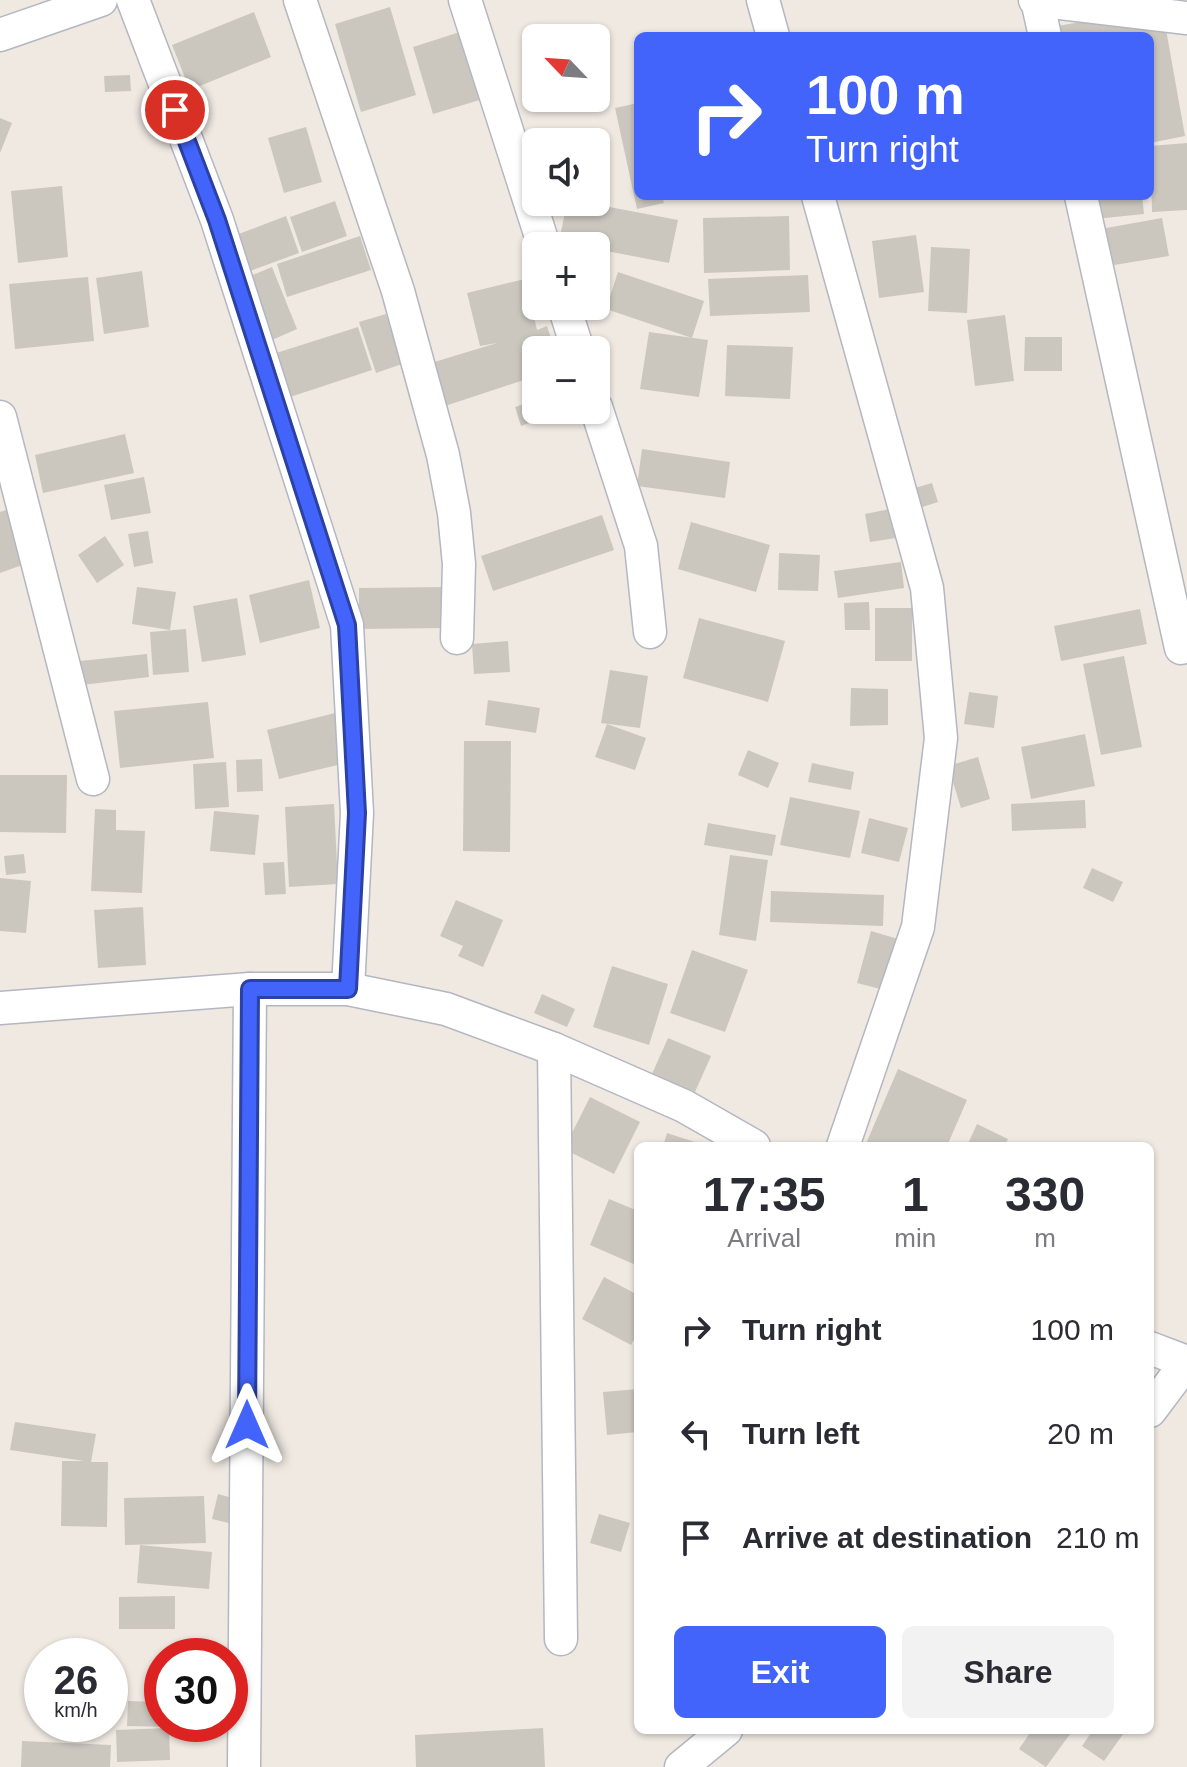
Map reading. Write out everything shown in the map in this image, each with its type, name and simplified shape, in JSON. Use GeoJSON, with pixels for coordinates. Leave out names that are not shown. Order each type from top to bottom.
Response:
{"type":"FeatureCollection","features":[{"type":"Feature","properties":{"kind":"street"},"geometry":{"type":"LineString","coordinates":[[0,35],[58,7],[101,0]]}},
{"type":"Feature","properties":{"kind":"street"},"geometry":{"type":"LineString","coordinates":[[133,0],[217,220],[347,625],[357,813],[348,989]]}},
{"type":"Feature","properties":{"kind":"street"},"geometry":{"type":"LineString","coordinates":[[300,0],[398,291],[443,455],[454,513],[459,564],[457,638]]}},
{"type":"Feature","properties":{"kind":"street"},"geometry":{"type":"LineString","coordinates":[[465,0],[540,232]]}},
{"type":"Feature","properties":{"kind":"street"},"geometry":{"type":"LineString","coordinates":[[763,0],[772,32]]}},
{"type":"Feature","properties":{"kind":"street"},"geometry":{"type":"LineString","coordinates":[[1044,32],[1036,0],[1187,18]]}},
{"type":"Feature","properties":{"kind":"street"},"geometry":{"type":"LineString","coordinates":[[819,200],[927,588],[941,738],[918,927],[844,1142]]}},
{"type":"Feature","properties":{"kind":"street"},"geometry":{"type":"LineString","coordinates":[[1082,200],[1181,648]]}},
{"type":"Feature","properties":{"kind":"street"},"geometry":{"type":"LineString","coordinates":[[0,417],[93,779]]}},
{"type":"Feature","properties":{"kind":"street"},"geometry":{"type":"LineString","coordinates":[[602,424],[641,546],[650,632]]}},
{"type":"Feature","properties":{"kind":"street"},"geometry":{"type":"LineString","coordinates":[[244,1767],[250,989]]}},
{"type":"Feature","properties":{"kind":"street"},"geometry":{"type":"LineString","coordinates":[[0,1008],[250,989],[348,989],[446,1009],[554,1049],[684,1106],[747,1142]]}},
{"type":"Feature","properties":{"kind":"street"},"geometry":{"type":"LineString","coordinates":[[554,1049],[561,1639]]}},
{"type":"Feature","properties":{"kind":"street"},"geometry":{"type":"LineString","coordinates":[[1154,1350],[1186,1362],[1154,1406]]}},
{"type":"Feature","properties":{"kind":"street"},"geometry":{"type":"LineString","coordinates":[[681,1767],[721,1734]]}},
{"type":"Feature","properties":{"kind":"building"},"geometry":{"type":"Polygon","coordinates":[[[390,7],[416,95],[361,112],[335,24],[390,7]]]}},
{"type":"Feature","properties":{"kind":"building"},"geometry":{"type":"Polygon","coordinates":[[[1162,7],[1185,136],[1154,142],[1154,32],[1059,32],[1058,26],[1162,7]]]}},
{"type":"Feature","properties":{"kind":"building"},"geometry":{"type":"Polygon","coordinates":[[[254,12],[271,57],[190,90],[172,45],[254,12]]]}},
{"type":"Feature","properties":{"kind":"building"},"geometry":{"type":"Polygon","coordinates":[[[463,31],[483,99],[433,114],[413,47],[463,31]]]}},
{"type":"Feature","properties":{"kind":"building"},"geometry":{"type":"Polygon","coordinates":[[[130,75],[131,91],[105,92],[104,76],[130,75]]]}},
{"type":"Feature","properties":{"kind":"building"},"geometry":{"type":"Polygon","coordinates":[[[634,104],[634,195],[615,108],[634,104]]]}},
{"type":"Feature","properties":{"kind":"building"},"geometry":{"type":"Polygon","coordinates":[[[0,118],[12,123],[0,153],[0,118]]]}},
{"type":"Feature","properties":{"kind":"building"},"geometry":{"type":"Polygon","coordinates":[[[306,127],[322,182],[284,193],[268,138],[306,127]]]}},
{"type":"Feature","properties":{"kind":"building"},"geometry":{"type":"Polygon","coordinates":[[[1187,143],[1187,210],[1152,212],[1154,146],[1187,143]]]}},
{"type":"Feature","properties":{"kind":"building"},"geometry":{"type":"Polygon","coordinates":[[[62,186],[68,257],[18,263],[11,191],[62,186]]]}},
{"type":"Feature","properties":{"kind":"building"},"geometry":{"type":"Polygon","coordinates":[[[635,200],[663,200],[664,203],[637,209],[635,200]]]}},
{"type":"Feature","properties":{"kind":"building"},"geometry":{"type":"Polygon","coordinates":[[[1093,200],[1142,200],[1144,214],[1095,219],[1093,200]]]}},
{"type":"Feature","properties":{"kind":"building"},"geometry":{"type":"Polygon","coordinates":[[[335,201],[347,236],[302,252],[290,217],[335,201]]]}},
{"type":"Feature","properties":{"kind":"building"},"geometry":{"type":"Polygon","coordinates":[[[610,207],[678,220],[669,263],[610,252],[610,232],[561,232],[564,216],[610,216],[610,207]]]}},
{"type":"Feature","properties":{"kind":"building"},"geometry":{"type":"Polygon","coordinates":[[[286,216],[299,253],[250,271],[236,235],[286,216]]]}},
{"type":"Feature","properties":{"kind":"building"},"geometry":{"type":"Polygon","coordinates":[[[789,216],[790,270],[704,273],[703,218],[789,216]]]}},
{"type":"Feature","properties":{"kind":"building"},"geometry":{"type":"Polygon","coordinates":[[[1162,218],[1169,256],[1102,267],[1095,230],[1162,218]]]}},
{"type":"Feature","properties":{"kind":"building"},"geometry":{"type":"Polygon","coordinates":[[[916,235],[924,292],[879,298],[872,241],[916,235]]]}},
{"type":"Feature","properties":{"kind":"building"},"geometry":{"type":"Polygon","coordinates":[[[360,236],[371,270],[287,297],[277,264],[360,236]]]}},
{"type":"Feature","properties":{"kind":"building"},"geometry":{"type":"Polygon","coordinates":[[[931,247],[970,249],[967,313],[928,311],[931,247]]]}},
{"type":"Feature","properties":{"kind":"building"},"geometry":{"type":"Polygon","coordinates":[[[272,267],[297,329],[263,344],[238,281],[272,267]]]}},
{"type":"Feature","properties":{"kind":"building"},"geometry":{"type":"Polygon","coordinates":[[[142,271],[149,327],[104,334],[96,278],[142,271]]]}},
{"type":"Feature","properties":{"kind":"building"},"geometry":{"type":"Polygon","coordinates":[[[618,272],[704,301],[692,338],[610,310],[610,297],[618,272]]]}},
{"type":"Feature","properties":{"kind":"building"},"geometry":{"type":"Polygon","coordinates":[[[808,275],[810,312],[710,316],[708,279],[808,275]]]}},
{"type":"Feature","properties":{"kind":"building"},"geometry":{"type":"Polygon","coordinates":[[[88,277],[94,341],[15,349],[9,284],[88,277]]]}},
{"type":"Feature","properties":{"kind":"building"},"geometry":{"type":"Polygon","coordinates":[[[522,280],[522,320],[535,320],[537,330],[547,326],[550,336],[522,336],[522,381],[445,406],[431,363],[497,343],[480,346],[467,293],[522,280]]]}},
{"type":"Feature","properties":{"kind":"building"},"geometry":{"type":"Polygon","coordinates":[[[386,314],[402,364],[376,373],[359,322],[386,314]]]}},
{"type":"Feature","properties":{"kind":"building"},"geometry":{"type":"Polygon","coordinates":[[[1005,315],[1014,381],[975,386],[967,320],[1005,315]]]}},
{"type":"Feature","properties":{"kind":"building"},"geometry":{"type":"Polygon","coordinates":[[[358,327],[372,370],[284,399],[270,355],[358,327]]]}},
{"type":"Feature","properties":{"kind":"building"},"geometry":{"type":"Polygon","coordinates":[[[649,332],[708,340],[699,397],[640,389],[649,332]]]}},
{"type":"Feature","properties":{"kind":"building"},"geometry":{"type":"Polygon","coordinates":[[[1025,337],[1062,337],[1062,371],[1024,371],[1025,337]]]}},
{"type":"Feature","properties":{"kind":"building"},"geometry":{"type":"Polygon","coordinates":[[[727,345],[793,347],[790,399],[725,396],[727,345]]]}},
{"type":"Feature","properties":{"kind":"building"},"geometry":{"type":"Polygon","coordinates":[[[522,405],[522,424],[526,424],[521,426],[515,407],[522,405]]]}},
{"type":"Feature","properties":{"kind":"building"},"geometry":{"type":"Polygon","coordinates":[[[125,434],[134,473],[43,493],[35,455],[125,434]]]}},
{"type":"Feature","properties":{"kind":"building"},"geometry":{"type":"Polygon","coordinates":[[[642,449],[730,462],[725,498],[637,486],[642,449]]]}},
{"type":"Feature","properties":{"kind":"building"},"geometry":{"type":"Polygon","coordinates":[[[144,477],[151,513],[111,520],[104,485],[144,477]]]}},
{"type":"Feature","properties":{"kind":"building"},"geometry":{"type":"Polygon","coordinates":[[[932,483],[938,502],[916,509],[911,489],[932,483]]]}},
{"type":"Feature","properties":{"kind":"building"},"geometry":{"type":"Polygon","coordinates":[[[890,509],[896,538],[870,542],[865,514],[890,509]]]}},
{"type":"Feature","properties":{"kind":"building"},"geometry":{"type":"Polygon","coordinates":[[[6,510],[25,564],[0,573],[0,512],[6,510]]]}},
{"type":"Feature","properties":{"kind":"building"},"geometry":{"type":"Polygon","coordinates":[[[602,515],[614,550],[493,591],[481,556],[602,515]]]}},
{"type":"Feature","properties":{"kind":"building"},"geometry":{"type":"Polygon","coordinates":[[[691,522],[770,545],[756,592],[678,569],[691,522]]]}},
{"type":"Feature","properties":{"kind":"building"},"geometry":{"type":"Polygon","coordinates":[[[148,531],[153,563],[134,567],[128,534],[148,531]]]}},
{"type":"Feature","properties":{"kind":"building"},"geometry":{"type":"Polygon","coordinates":[[[105,536],[124,565],[97,583],[78,555],[105,536]]]}},
{"type":"Feature","properties":{"kind":"building"},"geometry":{"type":"Polygon","coordinates":[[[779,553],[820,555],[818,591],[778,590],[779,553]]]}},
{"type":"Feature","properties":{"kind":"building"},"geometry":{"type":"Polygon","coordinates":[[[901,562],[904,588],[838,598],[834,571],[901,562]]]}},
{"type":"Feature","properties":{"kind":"building"},"geometry":{"type":"Polygon","coordinates":[[[309,580],[320,628],[260,643],[249,595],[309,580]]]}},
{"type":"Feature","properties":{"kind":"building"},"geometry":{"type":"Polygon","coordinates":[[[137,587],[176,592],[170,630],[132,624],[137,587]]]}},
{"type":"Feature","properties":{"kind":"building"},"geometry":{"type":"Polygon","coordinates":[[[444,587],[445,628],[359,629],[359,588],[444,587]]]}},
{"type":"Feature","properties":{"kind":"building"},"geometry":{"type":"Polygon","coordinates":[[[237,598],[246,655],[202,662],[193,606],[237,598]]]}},
{"type":"Feature","properties":{"kind":"building"},"geometry":{"type":"Polygon","coordinates":[[[869,602],[870,630],[845,630],[844,603],[869,602]]]}},
{"type":"Feature","properties":{"kind":"building"},"geometry":{"type":"Polygon","coordinates":[[[875,608],[912,608],[912,661],[875,661],[875,608]]]}},
{"type":"Feature","properties":{"kind":"building"},"geometry":{"type":"Polygon","coordinates":[[[1140,609],[1147,644],[1061,661],[1054,626],[1140,609]]]}},
{"type":"Feature","properties":{"kind":"building"},"geometry":{"type":"Polygon","coordinates":[[[699,618],[785,641],[768,702],[683,678],[699,618]]]}},
{"type":"Feature","properties":{"kind":"building"},"geometry":{"type":"Polygon","coordinates":[[[186,629],[189,672],[153,675],[150,632],[186,629]]]}},
{"type":"Feature","properties":{"kind":"building"},"geometry":{"type":"Polygon","coordinates":[[[508,641],[510,672],[474,674],[472,644],[508,641]]]}},
{"type":"Feature","properties":{"kind":"building"},"geometry":{"type":"Polygon","coordinates":[[[147,654],[149,677],[82,685],[80,661],[147,654]]]}},
{"type":"Feature","properties":{"kind":"building"},"geometry":{"type":"Polygon","coordinates":[[[1124,656],[1142,747],[1101,755],[1083,664],[1124,656]]]}},
{"type":"Feature","properties":{"kind":"building"},"geometry":{"type":"Polygon","coordinates":[[[610,670],[648,676],[640,728],[601,723],[610,670]]]}},
{"type":"Feature","properties":{"kind":"building"},"geometry":{"type":"Polygon","coordinates":[[[851,688],[888,689],[888,725],[850,726],[851,688]]]}},
{"type":"Feature","properties":{"kind":"building"},"geometry":{"type":"Polygon","coordinates":[[[969,692],[998,696],[994,728],[964,724],[969,692]]]}},
{"type":"Feature","properties":{"kind":"building"},"geometry":{"type":"Polygon","coordinates":[[[488,700],[540,708],[536,733],[485,725],[488,700]]]}},
{"type":"Feature","properties":{"kind":"building"},"geometry":{"type":"Polygon","coordinates":[[[208,702],[214,758],[120,768],[114,711],[208,702]]]}},
{"type":"Feature","properties":{"kind":"building"},"geometry":{"type":"Polygon","coordinates":[[[335,713],[346,763],[279,779],[267,730],[335,713]]]}},
{"type":"Feature","properties":{"kind":"building"},"geometry":{"type":"Polygon","coordinates":[[[607,724],[646,738],[635,770],[595,757],[607,724]]]}},
{"type":"Feature","properties":{"kind":"building"},"geometry":{"type":"Polygon","coordinates":[[[1085,734],[1095,786],[1031,799],[1021,747],[1085,734]]]}},
{"type":"Feature","properties":{"kind":"building"},"geometry":{"type":"Polygon","coordinates":[[[464,741],[511,741],[510,852],[463,851],[464,741]]]}},
{"type":"Feature","properties":{"kind":"building"},"geometry":{"type":"Polygon","coordinates":[[[748,750],[779,763],[768,788],[738,775],[748,750]]]}},
{"type":"Feature","properties":{"kind":"building"},"geometry":{"type":"Polygon","coordinates":[[[978,757],[990,799],[961,808],[948,766],[978,757]]]}},
{"type":"Feature","properties":{"kind":"building"},"geometry":{"type":"Polygon","coordinates":[[[262,759],[263,791],[237,792],[236,760],[262,759]]]}},
{"type":"Feature","properties":{"kind":"building"},"geometry":{"type":"Polygon","coordinates":[[[226,762],[229,807],[195,809],[193,764],[226,762]]]}},
{"type":"Feature","properties":{"kind":"building"},"geometry":{"type":"Polygon","coordinates":[[[812,763],[854,772],[851,790],[808,782],[812,763]]]}},
{"type":"Feature","properties":{"kind":"building"},"geometry":{"type":"Polygon","coordinates":[[[0,775],[67,775],[66,833],[0,832],[0,775]]]}},
{"type":"Feature","properties":{"kind":"building"},"geometry":{"type":"Polygon","coordinates":[[[790,797],[860,811],[850,858],[780,845],[790,797]]]}},
{"type":"Feature","properties":{"kind":"building"},"geometry":{"type":"Polygon","coordinates":[[[1085,800],[1086,828],[1012,831],[1011,804],[1085,800]]]}},
{"type":"Feature","properties":{"kind":"building"},"geometry":{"type":"Polygon","coordinates":[[[334,804],[338,884],[289,887],[285,807],[334,804]]]}},
{"type":"Feature","properties":{"kind":"building"},"geometry":{"type":"Polygon","coordinates":[[[95,809],[116,810],[116,830],[145,831],[142,893],[91,891],[95,809]]]}},
{"type":"Feature","properties":{"kind":"building"},"geometry":{"type":"Polygon","coordinates":[[[214,811],[259,815],[255,855],[210,851],[214,811]]]}},
{"type":"Feature","properties":{"kind":"building"},"geometry":{"type":"Polygon","coordinates":[[[869,818],[908,828],[899,862],[861,853],[869,818]]]}},
{"type":"Feature","properties":{"kind":"building"},"geometry":{"type":"Polygon","coordinates":[[[708,823],[776,835],[772,856],[704,845],[708,823]]]}},
{"type":"Feature","properties":{"kind":"building"},"geometry":{"type":"Polygon","coordinates":[[[24,854],[26,873],[6,875],[4,856],[24,854]]]}},
{"type":"Feature","properties":{"kind":"building"},"geometry":{"type":"Polygon","coordinates":[[[730,855],[768,860],[756,941],[719,935],[730,855]]]}},
{"type":"Feature","properties":{"kind":"building"},"geometry":{"type":"Polygon","coordinates":[[[284,862],[286,894],[265,895],[263,863],[284,862]]]}},
{"type":"Feature","properties":{"kind":"building"},"geometry":{"type":"Polygon","coordinates":[[[1092,868],[1123,882],[1113,902],[1083,888],[1092,868]]]}},
{"type":"Feature","properties":{"kind":"building"},"geometry":{"type":"Polygon","coordinates":[[[0,878],[31,881],[26,933],[0,931],[0,878]]]}},
{"type":"Feature","properties":{"kind":"building"},"geometry":{"type":"Polygon","coordinates":[[[771,891],[884,895],[883,926],[770,922],[771,891]]]}},
{"type":"Feature","properties":{"kind":"building"},"geometry":{"type":"Polygon","coordinates":[[[456,900],[503,920],[483,967],[458,956],[463,946],[440,936],[456,900]]]}},
{"type":"Feature","properties":{"kind":"building"},"geometry":{"type":"Polygon","coordinates":[[[143,907],[146,965],[98,968],[94,910],[143,907]]]}},
{"type":"Feature","properties":{"kind":"building"},"geometry":{"type":"Polygon","coordinates":[[[871,931],[898,939],[884,990],[857,983],[871,931]]]}},
{"type":"Feature","properties":{"kind":"building"},"geometry":{"type":"Polygon","coordinates":[[[692,950],[748,970],[725,1032],[670,1013],[692,950]]]}},
{"type":"Feature","properties":{"kind":"building"},"geometry":{"type":"Polygon","coordinates":[[[612,966],[668,984],[649,1045],[593,1027],[612,966]]]}},
{"type":"Feature","properties":{"kind":"building"},"geometry":{"type":"Polygon","coordinates":[[[542,994],[575,1009],[567,1027],[534,1013],[542,994]]]}},
{"type":"Feature","properties":{"kind":"building"},"geometry":{"type":"Polygon","coordinates":[[[668,1038],[711,1056],[695,1092],[652,1074],[668,1038]]]}},
{"type":"Feature","properties":{"kind":"building"},"geometry":{"type":"Polygon","coordinates":[[[898,1069],[967,1100],[949,1142],[867,1142],[898,1069]]]}},
{"type":"Feature","properties":{"kind":"building"},"geometry":{"type":"Polygon","coordinates":[[[590,1097],[640,1122],[614,1174],[564,1149],[590,1097]]]}},
{"type":"Feature","properties":{"kind":"building"},"geometry":{"type":"Polygon","coordinates":[[[977,1124],[1008,1139],[1007,1142],[969,1142],[977,1124]]]}},
{"type":"Feature","properties":{"kind":"building"},"geometry":{"type":"Polygon","coordinates":[[[667,1133],[695,1142],[664,1142],[667,1133]]]}},
{"type":"Feature","properties":{"kind":"building"},"geometry":{"type":"Polygon","coordinates":[[[609,1199],[634,1209],[634,1264],[590,1245],[609,1199]]]}},
{"type":"Feature","properties":{"kind":"building"},"geometry":{"type":"Polygon","coordinates":[[[604,1277],[634,1293],[634,1339],[631,1345],[582,1319],[604,1277]]]}},
{"type":"Feature","properties":{"kind":"building"},"geometry":{"type":"Polygon","coordinates":[[[634,1389],[634,1432],[607,1435],[603,1392],[634,1389]]]}},
{"type":"Feature","properties":{"kind":"building"},"geometry":{"type":"Polygon","coordinates":[[[15,1422],[96,1434],[91,1462],[108,1462],[107,1527],[61,1526],[62,1461],[84,1461],[10,1450],[15,1422]]]}},
{"type":"Feature","properties":{"kind":"building"},"geometry":{"type":"Polygon","coordinates":[[[218,1494],[247,1502],[241,1526],[212,1519],[218,1494]]]}},
{"type":"Feature","properties":{"kind":"building"},"geometry":{"type":"Polygon","coordinates":[[[204,1496],[206,1543],[125,1545],[124,1498],[204,1496]]]}},
{"type":"Feature","properties":{"kind":"building"},"geometry":{"type":"Polygon","coordinates":[[[599,1514],[630,1523],[621,1552],[590,1543],[599,1514]]]}},
{"type":"Feature","properties":{"kind":"building"},"geometry":{"type":"Polygon","coordinates":[[[140,1545],[212,1552],[209,1589],[137,1583],[140,1545]]]}},
{"type":"Feature","properties":{"kind":"building"},"geometry":{"type":"Polygon","coordinates":[[[175,1596],[175,1629],[119,1629],[119,1597],[175,1596]]]}},
{"type":"Feature","properties":{"kind":"building"},"geometry":{"type":"Polygon","coordinates":[[[128,1701],[144,1701],[144,1726],[128,1726],[128,1701]]]}},
{"type":"Feature","properties":{"kind":"building"},"geometry":{"type":"Polygon","coordinates":[[[543,1728],[545,1767],[416,1767],[415,1735],[543,1728]]]}},
{"type":"Feature","properties":{"kind":"building"},"geometry":{"type":"Polygon","coordinates":[[[144,1729],[144,1742],[169,1742],[170,1760],[117,1762],[116,1742],[128,1742],[128,1730],[144,1729]]]}},
{"type":"Feature","properties":{"kind":"building"},"geometry":{"type":"Polygon","coordinates":[[[1029,1734],[1070,1734],[1046,1767],[1019,1749],[1029,1734]]]}},
{"type":"Feature","properties":{"kind":"building"},"geometry":{"type":"Polygon","coordinates":[[[1090,1734],[1123,1734],[1104,1761],[1082,1746],[1090,1734]]]}},
{"type":"Feature","properties":{"kind":"building"},"geometry":{"type":"Polygon","coordinates":[[[22,1741],[111,1745],[110,1767],[21,1767],[22,1741]]]}},
{"type":"Feature","properties":{"kind":"route"},"geometry":{"type":"LineString","coordinates":[[175,110],[217,220],[347,625],[357,813],[348,989],[250,989],[247,1425]]}}]}
